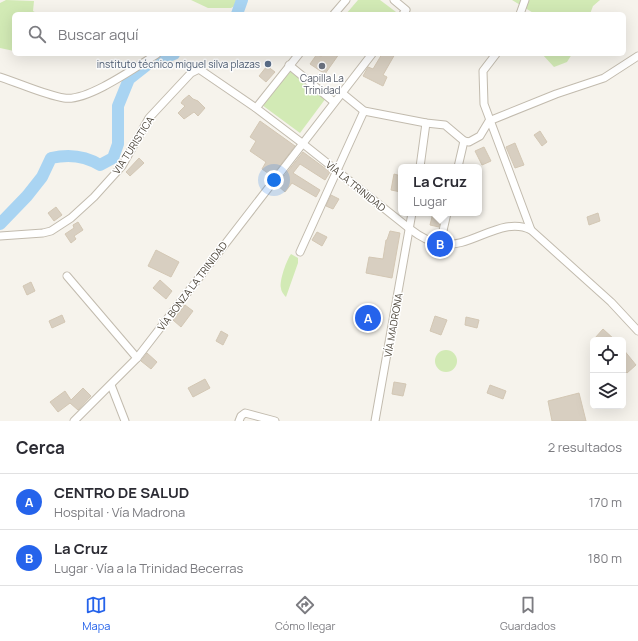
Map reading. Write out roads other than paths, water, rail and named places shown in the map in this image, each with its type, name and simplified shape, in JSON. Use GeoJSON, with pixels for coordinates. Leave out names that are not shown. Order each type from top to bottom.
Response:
{"type":"FeatureCollection","features":[{"type":"Feature","properties":{"kind":"street"},"geometry":{"type":"LineString","coordinates":[[336,12],[346,0]]}},
{"type":"Feature","properties":{"kind":"street"},"geometry":{"type":"LineString","coordinates":[[394,0],[406,10],[404,12]]}},
{"type":"Feature","properties":{"kind":"street"},"geometry":{"type":"LineString","coordinates":[[521,12],[525,0]]}},
{"type":"Feature","properties":{"kind":"street"},"geometry":{"type":"LineString","coordinates":[[0,77],[64,98],[77,98],[90,94],[154,56]]}},
{"type":"Feature","properties":{"kind":"street"},"geometry":{"type":"LineString","coordinates":[[256,108],[294,56]]}},
{"type":"Feature","properties":{"kind":"street","name":"VÍA BONZA LA TRINIDAD"},"geometry":{"type":"LineString","coordinates":[[74,421],[112,385],[137,358],[370,56]]}},
{"type":"Feature","properties":{"kind":"street"},"geometry":{"type":"LineString","coordinates":[[494,56],[485,68],[482,95],[489,121],[531,230]]}},
{"type":"Feature","properties":{"kind":"street"},"geometry":{"type":"LineString","coordinates":[[342,93],[364,111],[448,126],[464,141],[469,142],[476,140],[489,121],[556,94],[604,78],[638,56]]}},
{"type":"Feature","properties":{"kind":"street"},"geometry":{"type":"LineString","coordinates":[[289,65],[334,102]]}},
{"type":"Feature","properties":{"kind":"street","name":"VIA TURISTICA"},"geometry":{"type":"LineString","coordinates":[[0,236],[43,233],[51,231],[71,218],[94,197],[122,166],[149,118],[195,70],[199,69],[205,72],[256,108]]}},
{"type":"Feature","properties":{"kind":"street","name":"VÍA LA TRINIDAD"},"geometry":{"type":"LineString","coordinates":[[256,108],[410,229],[424,239],[440,244]]}},
{"type":"Feature","properties":{"kind":"street"},"geometry":{"type":"LineString","coordinates":[[300,252],[364,111]]}},
{"type":"Feature","properties":{"kind":"street"},"geometry":{"type":"LineString","coordinates":[[420,164],[426,123]]}},
{"type":"Feature","properties":{"kind":"street"},"geometry":{"type":"LineString","coordinates":[[459,164],[464,141]]}},
{"type":"Feature","properties":{"kind":"street","name":"VÍA MADRONA"},"geometry":{"type":"LineString","coordinates":[[375,421],[412,216]]}},
{"type":"Feature","properties":{"kind":"street"},"geometry":{"type":"LineString","coordinates":[[446,216],[440,244],[457,243],[510,226],[525,227],[531,230],[611,302],[638,331]]}},
{"type":"Feature","properties":{"kind":"street"},"geometry":{"type":"LineString","coordinates":[[67,276],[137,358]]}},
{"type":"Feature","properties":{"kind":"street"},"geometry":{"type":"LineString","coordinates":[[112,385],[125,421]]}},
{"type":"Feature","properties":{"kind":"street"},"geometry":{"type":"LineString","coordinates":[[239,421],[241,416],[245,413],[276,421]]}},
{"type":"Feature","properties":{"kind":"waterway"},"geometry":{"type":"LineString","coordinates":[[238,12],[242,0]]}},
{"type":"Feature","properties":{"kind":"waterway"},"geometry":{"type":"LineString","coordinates":[[0,224],[27,196],[42,177],[51,158],[76,156],[88,159],[100,165],[113,158],[118,144],[118,106],[129,79],[148,64],[169,56]]}},
{"type":"Feature","properties":{"kind":"place","name":"instituto técnico miguel silva plazas"},"geometry":{"type":"Point","coordinates":[268,64]}},
{"type":"Feature","properties":{"kind":"place","name":"Capilla La Trinidad"},"geometry":{"type":"Point","coordinates":[322,66]}},
{"type":"Feature","properties":{"kind":"place","name":"La Cruz"},"geometry":{"type":"Point","coordinates":[440,244]}},
{"type":"Feature","properties":{"kind":"place","name":"CENTRO DE SALUD"},"geometry":{"type":"Point","coordinates":[368,318]}}]}
